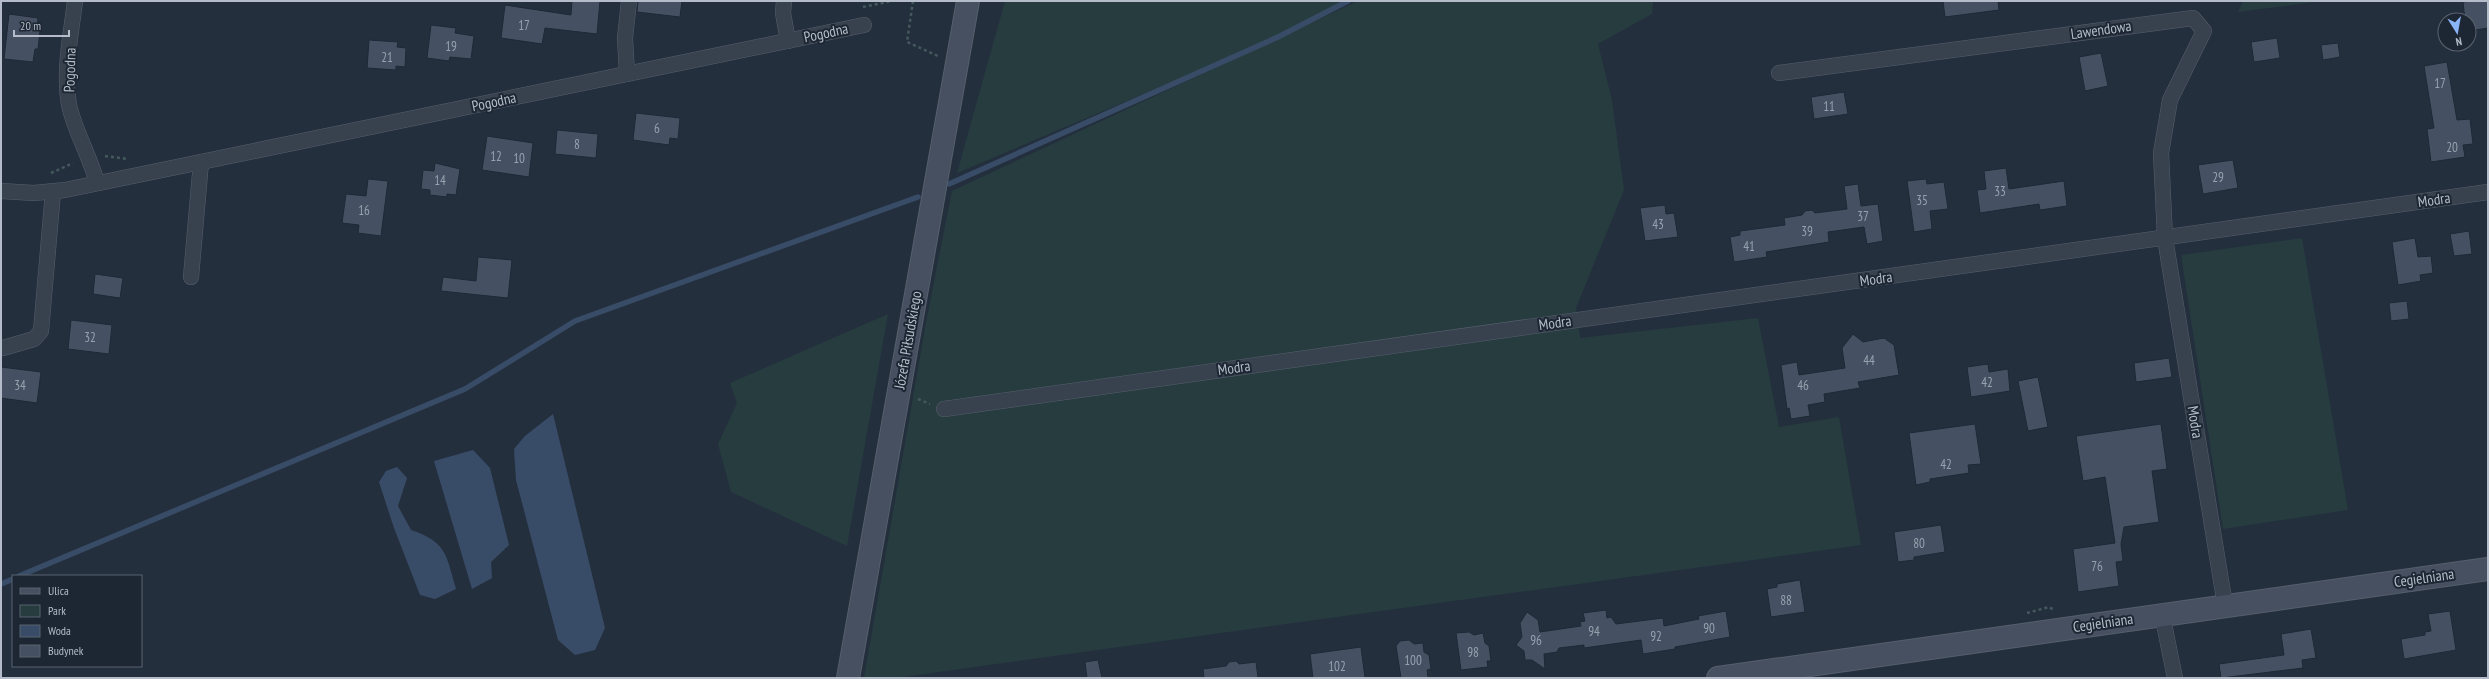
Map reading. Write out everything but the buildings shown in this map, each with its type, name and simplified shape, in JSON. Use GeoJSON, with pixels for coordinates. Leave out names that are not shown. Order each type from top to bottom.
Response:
{"type":"FeatureCollection","features":[{"type":"Feature","properties":{"kind":"street","name":"Pogodna"},"geometry":{"type":"LineString","coordinates":[[75,1],[67,93],[72,114],[90,158],[96,183]]}},
{"type":"Feature","properties":{"kind":"street"},"geometry":{"type":"LineString","coordinates":[[627,74],[625,38],[630,1]]}},
{"type":"Feature","properties":{"kind":"street","name":"Pogodna"},"geometry":{"type":"LineString","coordinates":[[784,1],[783,13],[788,41]]}},
{"type":"Feature","properties":{"kind":"street","name":"Józefa Piłsudskiego"},"geometry":{"type":"LineString","coordinates":[[848,678],[968,1]]}},
{"type":"Feature","properties":{"kind":"street","name":"Lawendowa"},"geometry":{"type":"LineString","coordinates":[[1778,73],[2193,18],[2204,31],[2170,100],[2161,153],[2165,238]]}},
{"type":"Feature","properties":{"kind":"street","name":"Pogodna"},"geometry":{"type":"LineString","coordinates":[[1,190],[53,192],[864,25]]}},
{"type":"Feature","properties":{"kind":"street"},"geometry":{"type":"LineString","coordinates":[[191,277],[201,162]]}},
{"type":"Feature","properties":{"kind":"street"},"geometry":{"type":"LineString","coordinates":[[2,348],[34,339],[41,331],[53,192]]}},
{"type":"Feature","properties":{"kind":"street","name":"Modra"},"geometry":{"type":"LineString","coordinates":[[944,409],[2488,192]]}},
{"type":"Feature","properties":{"kind":"street","name":"Modra"},"geometry":{"type":"LineString","coordinates":[[2165,238],[2225,606]]}},
{"type":"Feature","properties":{"kind":"street","name":"Cegielniana"},"geometry":{"type":"LineString","coordinates":[[1718,678],[2488,569]]}},
{"type":"Feature","properties":{"kind":"street"},"geometry":{"type":"LineString","coordinates":[[2162,614],[2175,678]]}},
{"type":"Feature","properties":{"kind":"path"},"geometry":{"type":"LineString","coordinates":[[913,1],[907,42],[957,65]]}},
{"type":"Feature","properties":{"kind":"path"},"geometry":{"type":"LineString","coordinates":[[50,174],[78,161]]}},
{"type":"Feature","properties":{"kind":"path"},"geometry":{"type":"LineString","coordinates":[[898,392],[944,409]]}},
{"type":"Feature","properties":{"kind":"path"},"geometry":{"type":"LineString","coordinates":[[2032,610],[2049,607]]}},
{"type":"Feature","properties":{"kind":"green space"},"geometry":{"type":"Polygon","coordinates":[[[1005,1],[1343,1],[1278,37],[957,173],[1005,1]]]}},
{"type":"Feature","properties":{"kind":"green space"},"geometry":{"type":"Polygon","coordinates":[[[1358,1],[1653,1],[1652,14],[1598,44],[1612,100],[1624,190],[1576,308],[1580,338],[1758,318],[1779,427],[1839,417],[1861,545],[895,678],[864,678],[927,317],[952,191],[1358,1]]]}},
{"type":"Feature","properties":{"kind":"green space"},"geometry":{"type":"Polygon","coordinates":[[[2243,1],[2322,1],[2238,12],[2243,1]]]}},
{"type":"Feature","properties":{"kind":"green space"},"geometry":{"type":"Polygon","coordinates":[[[2302,238],[2348,510],[2223,529],[2181,255],[2302,238]]]}},
{"type":"Feature","properties":{"kind":"green space"},"geometry":{"type":"Polygon","coordinates":[[[888,314],[847,546],[731,492],[718,444],[737,403],[730,383],[888,314]]]}},
{"type":"Feature","properties":{"kind":"water"},"geometry":{"type":"Polygon","coordinates":[[[553,414],[605,628],[595,650],[575,655],[558,640],[516,480],[514,449],[525,436],[553,414]]]}},
{"type":"Feature","properties":{"kind":"water"},"geometry":{"type":"Polygon","coordinates":[[[473,450],[490,468],[509,545],[491,562],[492,578],[472,589],[434,461],[473,450]]]}},
{"type":"Feature","properties":{"kind":"water"},"geometry":{"type":"Polygon","coordinates":[[[397,467],[407,478],[398,506],[411,530],[432,540],[438,545],[443,551],[450,567],[456,589],[435,599],[420,595],[394,528],[379,482],[386,471],[397,467]]]}},
{"type":"Feature","properties":{"kind":"waterway"},"geometry":{"type":"LineString","coordinates":[[949,184],[1278,37],[1348,1]]}},
{"type":"Feature","properties":{"kind":"waterway"},"geometry":{"type":"LineString","coordinates":[[21,575],[465,389],[575,321],[918,197]]}},
{"type":"Feature","properties":{"kind":"waterway"},"geometry":{"type":"LineString","coordinates":[[1,584],[12,579]]}}]}
